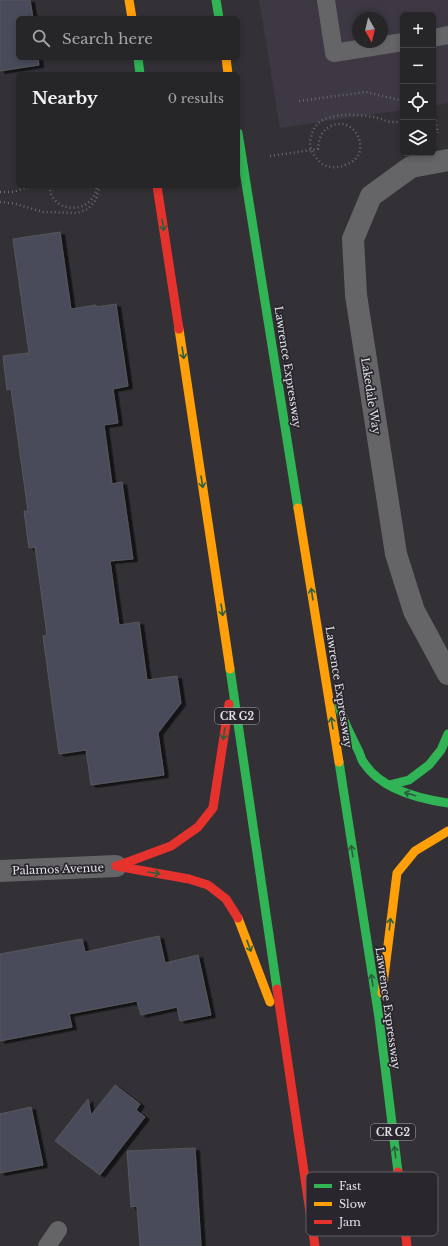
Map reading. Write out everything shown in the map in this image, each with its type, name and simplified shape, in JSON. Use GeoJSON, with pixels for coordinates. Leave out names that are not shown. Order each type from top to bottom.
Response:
{"type":"FeatureCollection","features":[{"type":"Feature","properties":{"kind":"highway"},"geometry":{"type":"LineString","coordinates":[[129,0],[132,16]]}},
{"type":"Feature","properties":{"kind":"highway"},"geometry":{"type":"LineString","coordinates":[[216,0],[219,16]]}},
{"type":"Feature","properties":{"kind":"highway"},"geometry":{"type":"LineString","coordinates":[[138,60],[140,72]]}},
{"type":"Feature","properties":{"kind":"highway"},"geometry":{"type":"LineString","coordinates":[[226,60],[228,72]]}},
{"type":"Feature","properties":{"kind":"highway","name":"Lawrence Expressway"},"geometry":{"type":"LineString","coordinates":[[240,145],[324,666],[378,1018],[398,1172]]}},
{"type":"Feature","properties":{"kind":"highway","name":"CR G2"},"geometry":{"type":"LineString","coordinates":[[157,188],[233,681],[256,850],[306,1185]]}},
{"type":"Feature","properties":{"kind":"highway"},"geometry":{"type":"LineString","coordinates":[[324,666],[345,725],[365,765],[389,785],[405,793],[438,802],[448,802]]}},
{"type":"Feature","properties":{"kind":"highway"},"geometry":{"type":"LineString","coordinates":[[116,866],[171,846],[198,827],[213,808],[233,681]]}},
{"type":"Feature","properties":{"kind":"highway"},"geometry":{"type":"LineString","coordinates":[[389,785],[409,780],[429,765],[441,750],[448,734]]}},
{"type":"Feature","properties":{"kind":"highway"},"geometry":{"type":"LineString","coordinates":[[378,1018],[397,873],[415,851],[448,831]]}},
{"type":"Feature","properties":{"kind":"highway"},"geometry":{"type":"LineString","coordinates":[[116,866],[190,879],[208,885],[226,900],[240,922],[285,1044]]}},
{"type":"Feature","properties":{"kind":"highway","name":"CR G2"},"geometry":{"type":"LineString","coordinates":[[314,1236],[315,1246]]}},
{"type":"Feature","properties":{"kind":"highway","name":"Lawrence Expressway"},"geometry":{"type":"LineString","coordinates":[[406,1236],[407,1246]]}},
{"type":"Feature","properties":{"kind":"street","name":"Lakedale Way"},"geometry":{"type":"LineString","coordinates":[[448,160],[411,167],[371,196],[353,239],[356,295],[396,554],[414,611],[448,674]]}},
{"type":"Feature","properties":{"kind":"street","name":"Palamos Avenue"},"geometry":{"type":"LineString","coordinates":[[0,868],[116,866]]}},
{"type":"Feature","properties":{"kind":"lane"},"geometry":{"type":"LineString","coordinates":[[326,0],[334,53],[400,42]]}},
{"type":"Feature","properties":{"kind":"lane"},"geometry":{"type":"LineString","coordinates":[[436,37],[448,35]]}},
{"type":"Feature","properties":{"kind":"lane"},"geometry":{"type":"LineString","coordinates":[[47,1246],[58,1230]]}},
{"type":"Feature","properties":{"kind":"path"},"geometry":{"type":"LineString","coordinates":[[299,101],[366,92],[400,100]]}},
{"type":"Feature","properties":{"kind":"path"},"geometry":{"type":"LineString","coordinates":[[267,156],[311,150],[311,150],[318,149],[319,140],[323,132],[331,126],[339,124],[348,126],[355,132],[360,140],[361,149],[358,157],[351,163],[343,166],[332,167],[323,164],[313,153],[311,150],[311,149],[310,138],[313,129],[320,122],[329,117],[362,116],[375,117],[390,122],[400,122]]}},
{"type":"Feature","properties":{"kind":"path"},"geometry":{"type":"LineString","coordinates":[[0,192],[13,192],[25,188]]}},
{"type":"Feature","properties":{"kind":"path"},"geometry":{"type":"LineString","coordinates":[[50,188],[56,201],[66,207],[78,208],[88,203],[96,193],[97,188]]}},
{"type":"Feature","properties":{"kind":"path"},"geometry":{"type":"LineString","coordinates":[[0,202],[16,204],[43,212],[77,213],[88,209],[96,200],[99,188]]}},
{"type":"Feature","properties":{"kind":"shaded area"},"geometry":{"type":"Polygon","coordinates":[[[259,0],[448,0],[448,103],[436,105],[436,12],[400,12],[400,110],[280,128],[259,0]]]}},
{"type":"Feature","properties":{"kind":"building"},"geometry":{"type":"Polygon","coordinates":[[[0,0],[30,0],[33,16],[16,16],[16,60],[38,60],[39,65],[0,71],[0,0]]]}},
{"type":"Feature","properties":{"kind":"building"},"geometry":{"type":"Polygon","coordinates":[[[60,232],[71,309],[96,305],[96,307],[116,304],[128,386],[113,389],[118,423],[104,425],[112,484],[122,482],[133,559],[110,561],[119,625],[139,622],[147,680],[177,676],[181,703],[158,733],[164,775],[91,785],[86,750],[59,754],[43,636],[47,635],[35,547],[29,548],[24,511],[28,511],[11,389],[7,390],[3,356],[29,353],[13,239],[60,232]]]}},
{"type":"Feature","properties":{"kind":"building"},"geometry":{"type":"Polygon","coordinates":[[[159,936],[165,963],[198,955],[211,1015],[180,1021],[177,1007],[141,1015],[137,1001],[69,1014],[72,1027],[0,1041],[0,954],[82,939],[85,952],[159,936]]]}},
{"type":"Feature","properties":{"kind":"building"},"geometry":{"type":"Polygon","coordinates":[[[115,1085],[140,1104],[136,1110],[145,1117],[100,1175],[55,1141],[88,1099],[91,1115],[115,1085]]]}},
{"type":"Feature","properties":{"kind":"building"},"geometry":{"type":"Polygon","coordinates":[[[31,1107],[43,1165],[0,1173],[0,1114],[31,1107]]]}},
{"type":"Feature","properties":{"kind":"building"},"geometry":{"type":"Polygon","coordinates":[[[195,1148],[201,1246],[140,1246],[137,1206],[131,1207],[127,1151],[195,1148]]]}},
{"type":"Feature","properties":{"kind":"traffic: fast"},"geometry":{"type":"LineString","coordinates":[[216,0],[219,16]]}},
{"type":"Feature","properties":{"kind":"traffic: fast"},"geometry":{"type":"LineString","coordinates":[[138,60],[140,72]]}},
{"type":"Feature","properties":{"kind":"traffic: fast"},"geometry":{"type":"LineString","coordinates":[[240,146],[298,508]]}},
{"type":"Feature","properties":{"kind":"traffic: fast"},"geometry":{"type":"LineString","coordinates":[[230,669],[277,989]]}},
{"type":"Feature","properties":{"kind":"traffic: fast"},"geometry":{"type":"LineString","coordinates":[[339,707],[362,761],[380,780],[402,791],[425,799],[448,803]]}},
{"type":"Feature","properties":{"kind":"traffic: fast"},"geometry":{"type":"LineString","coordinates":[[389,785],[409,780],[429,765],[441,750],[448,734]]}},
{"type":"Feature","properties":{"kind":"traffic: fast"},"geometry":{"type":"LineString","coordinates":[[339,762],[379,1018],[398,1172]]}},
{"type":"Feature","properties":{"kind":"traffic: slow"},"geometry":{"type":"LineString","coordinates":[[129,0],[132,16]]}},
{"type":"Feature","properties":{"kind":"traffic: slow"},"geometry":{"type":"LineString","coordinates":[[226,60],[228,72]]}},
{"type":"Feature","properties":{"kind":"traffic: slow"},"geometry":{"type":"LineString","coordinates":[[179,329],[230,669]]}},
{"type":"Feature","properties":{"kind":"traffic: slow"},"geometry":{"type":"LineString","coordinates":[[298,508],[339,762]]}},
{"type":"Feature","properties":{"kind":"traffic: slow"},"geometry":{"type":"LineString","coordinates":[[382,993],[397,873],[415,851],[448,831]]}},
{"type":"Feature","properties":{"kind":"traffic: slow"},"geometry":{"type":"LineString","coordinates":[[238,918],[270,1002]]}},
{"type":"Feature","properties":{"kind":"traffic: jam"},"geometry":{"type":"LineString","coordinates":[[157,188],[179,329]]}},
{"type":"Feature","properties":{"kind":"traffic: jam"},"geometry":{"type":"LineString","coordinates":[[117,866],[171,846],[198,827],[213,808],[229,704]]}},
{"type":"Feature","properties":{"kind":"traffic: jam"},"geometry":{"type":"LineString","coordinates":[[116,866],[189,879],[208,885],[226,899],[238,918]]}},
{"type":"Feature","properties":{"kind":"traffic: jam"},"geometry":{"type":"LineString","coordinates":[[277,989],[306,1185]]}},
{"type":"Feature","properties":{"kind":"traffic: jam"},"geometry":{"type":"LineString","coordinates":[[314,1236],[315,1246]]}},
{"type":"Feature","properties":{"kind":"traffic: jam"},"geometry":{"type":"LineString","coordinates":[[406,1236],[407,1246]]}}]}
